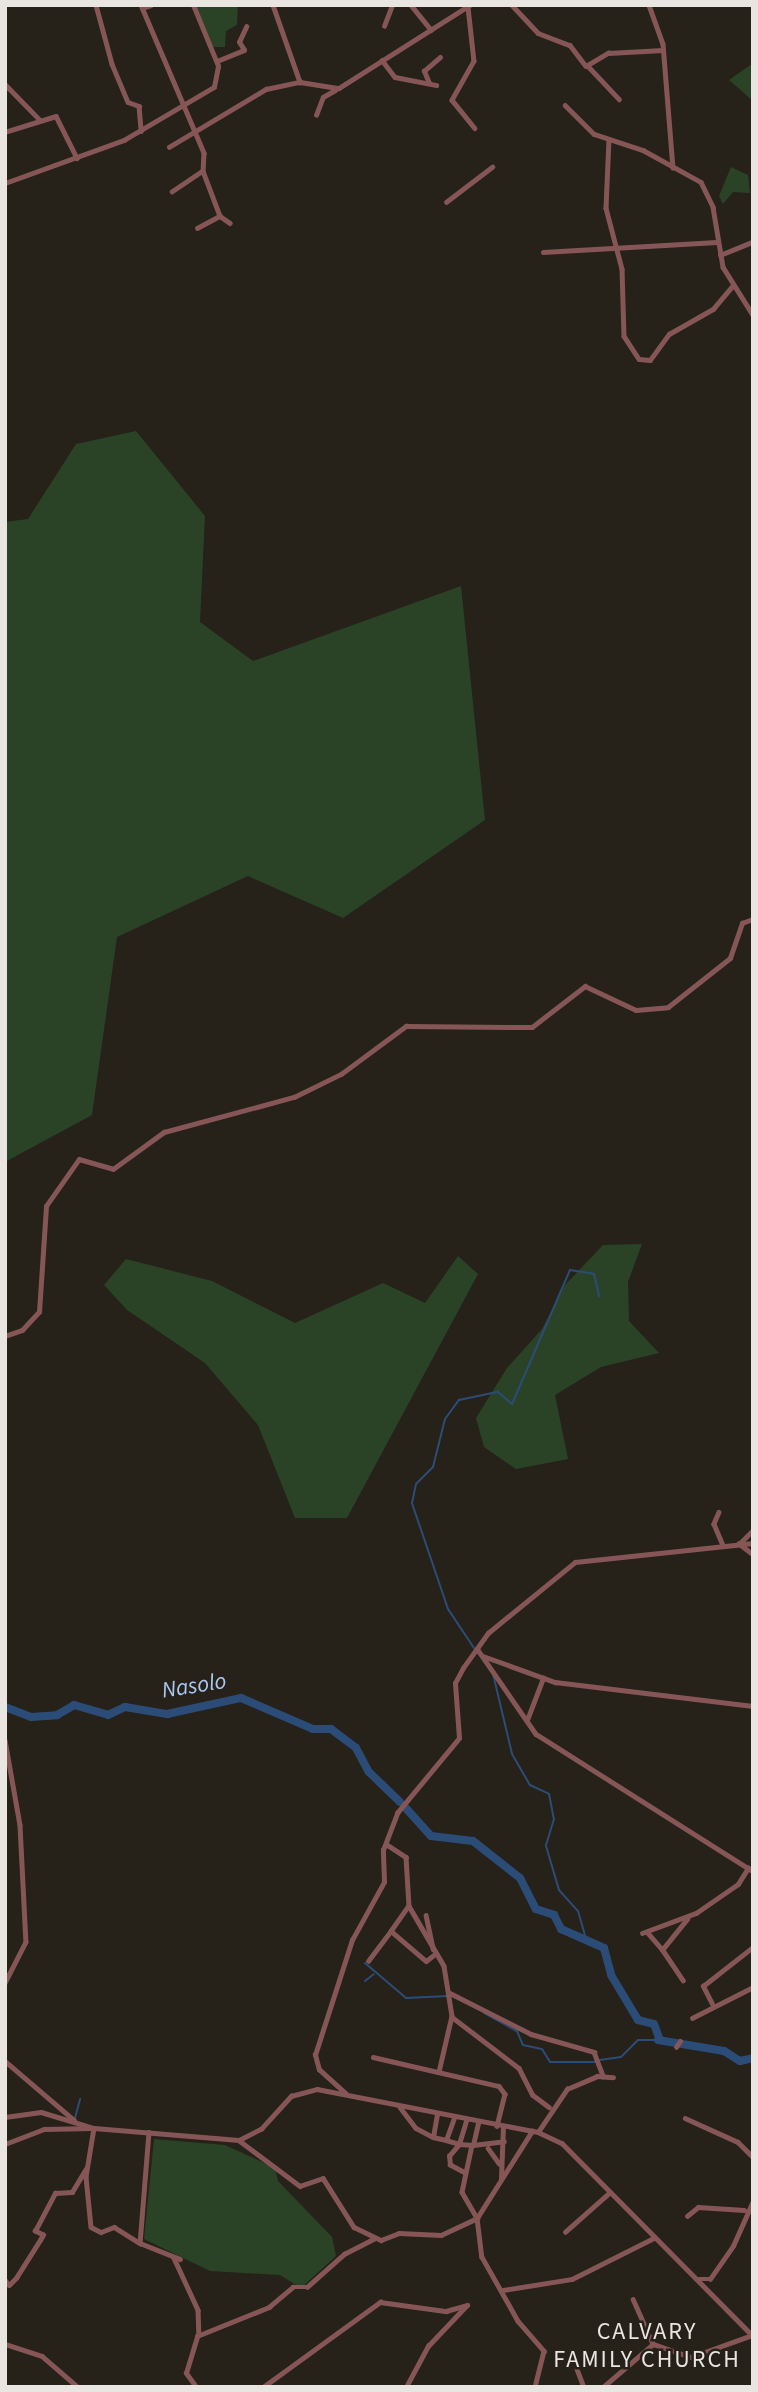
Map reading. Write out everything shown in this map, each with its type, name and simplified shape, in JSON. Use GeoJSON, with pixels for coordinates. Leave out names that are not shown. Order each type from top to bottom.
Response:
{"type":"FeatureCollection","features":[{"type":"Feature","properties":{"kind":"street"},"geometry":{"type":"LineString","coordinates":[[96,5],[111,64],[128,102],[139,106],[141,131]]}},
{"type":"Feature","properties":{"kind":"street"},"geometry":{"type":"LineString","coordinates":[[151,5],[141,7],[197,128],[203,171],[220,216],[230,223]]}},
{"type":"Feature","properties":{"kind":"street"},"geometry":{"type":"LineString","coordinates":[[5,183],[141,131],[218,83],[217,61],[193,5]]}},
{"type":"Feature","properties":{"kind":"street"},"geometry":{"type":"LineString","coordinates":[[273,5],[300,82]]}},
{"type":"Feature","properties":{"kind":"street"},"geometry":{"type":"LineString","coordinates":[[384,26],[392,5]]}},
{"type":"Feature","properties":{"kind":"street"},"geometry":{"type":"LineString","coordinates":[[411,5],[431,30]]}},
{"type":"Feature","properties":{"kind":"street"},"geometry":{"type":"LineString","coordinates":[[512,5],[538,33],[570,44],[619,99]]}},
{"type":"Feature","properties":{"kind":"street"},"geometry":{"type":"LineString","coordinates":[[649,5],[663,50],[673,168]]}},
{"type":"Feature","properties":{"kind":"street"},"geometry":{"type":"LineString","coordinates":[[316,115],[323,97],[469,6],[474,61],[452,100],[475,128]]}},
{"type":"Feature","properties":{"kind":"street"},"geometry":{"type":"LineString","coordinates":[[217,61],[244,50],[239,42],[246,27]]}},
{"type":"Feature","properties":{"kind":"street"},"geometry":{"type":"LineString","coordinates":[[588,67],[608,53],[663,50]]}},
{"type":"Feature","properties":{"kind":"street"},"geometry":{"type":"LineString","coordinates":[[429,83],[424,71],[440,57]]}},
{"type":"Feature","properties":{"kind":"street"},"geometry":{"type":"LineString","coordinates":[[382,60],[395,76],[436,85]]}},
{"type":"Feature","properties":{"kind":"street"},"geometry":{"type":"LineString","coordinates":[[169,147],[266,89],[300,82],[339,88]]}},
{"type":"Feature","properties":{"kind":"street"},"geometry":{"type":"LineString","coordinates":[[5,84],[40,120]]}},
{"type":"Feature","properties":{"kind":"street"},"geometry":{"type":"LineString","coordinates":[[565,105],[594,134],[673,168],[706,188],[720,255],[733,285],[753,315]]}},
{"type":"Feature","properties":{"kind":"street"},"geometry":{"type":"LineString","coordinates":[[5,132],[40,120],[60,118],[76,158]]}},
{"type":"Feature","properties":{"kind":"street"},"geometry":{"type":"LineString","coordinates":[[609,139],[605,204],[617,247],[624,336],[640,361],[652,359],[669,334],[713,309],[733,285]]}},
{"type":"Feature","properties":{"kind":"street"},"geometry":{"type":"LineString","coordinates":[[446,202],[492,167]]}},
{"type":"Feature","properties":{"kind":"street"},"geometry":{"type":"LineString","coordinates":[[173,192],[203,171]]}},
{"type":"Feature","properties":{"kind":"street"},"geometry":{"type":"LineString","coordinates":[[197,228],[220,216]]}},
{"type":"Feature","properties":{"kind":"street"},"geometry":{"type":"LineString","coordinates":[[543,252],[717,242]]}},
{"type":"Feature","properties":{"kind":"street"},"geometry":{"type":"LineString","coordinates":[[720,255],[753,242]]}},
{"type":"Feature","properties":{"kind":"street"},"geometry":{"type":"LineString","coordinates":[[5,1336],[22,1330],[39,1312],[46,1206],[79,1159],[113,1169],[164,1132],[294,1097],[341,1074],[407,1026],[532,1027],[585,986],[636,1010],[668,1007],[730,958],[742,923],[753,919]]}},
{"type":"Feature","properties":{"kind":"street"},"geometry":{"type":"LineString","coordinates":[[719,1512],[714,1524],[723,1545]]}},
{"type":"Feature","properties":{"kind":"street"},"geometry":{"type":"LineString","coordinates":[[739,1544],[753,1530]]}},
{"type":"Feature","properties":{"kind":"street"},"geometry":{"type":"LineString","coordinates":[[347,2095],[319,2070],[314,2055],[352,1940],[384,1882],[386,1844],[409,1794],[456,1747],[461,1728],[455,1683],[488,1633],[575,1562],[753,1543]]}},
{"type":"Feature","properties":{"kind":"street"},"geometry":{"type":"LineString","coordinates":[[739,1544],[753,1555]]}},
{"type":"Feature","properties":{"kind":"street"},"geometry":{"type":"LineString","coordinates":[[478,1650],[541,1738],[750,1869],[738,1884],[687,1919],[645,1933],[662,1950],[683,1981]]}},
{"type":"Feature","properties":{"kind":"street"},"geometry":{"type":"LineString","coordinates":[[483,1656],[543,1678],[753,1706]]}},
{"type":"Feature","properties":{"kind":"street"},"geometry":{"type":"LineString","coordinates":[[527,1720],[543,1678]]}},
{"type":"Feature","properties":{"kind":"street"},"geometry":{"type":"LineString","coordinates":[[5,1740],[20,1825],[26,1942],[5,1983]]}},
{"type":"Feature","properties":{"kind":"street"},"geometry":{"type":"LineString","coordinates":[[386,1844],[407,1860],[409,1906],[434,1951],[450,1993],[452,2016],[439,2071]]}},
{"type":"Feature","properties":{"kind":"street"},"geometry":{"type":"LineString","coordinates":[[368,1961],[409,1906]]}},
{"type":"Feature","properties":{"kind":"street"},"geometry":{"type":"LineString","coordinates":[[426,1915],[434,1951]]}},
{"type":"Feature","properties":{"kind":"street"},"geometry":{"type":"LineString","coordinates":[[662,1950],[687,1919]]}},
{"type":"Feature","properties":{"kind":"street"},"geometry":{"type":"LineString","coordinates":[[391,1931],[422,1959],[434,1951]]}},
{"type":"Feature","properties":{"kind":"street"},"geometry":{"type":"LineString","coordinates":[[712,2004],[703,1986],[753,1947]]}},
{"type":"Feature","properties":{"kind":"street"},"geometry":{"type":"LineString","coordinates":[[692,2018],[712,2004],[753,1987]]}},
{"type":"Feature","properties":{"kind":"street"},"geometry":{"type":"LineString","coordinates":[[450,1993],[531,2034],[594,2052],[603,2076]]}},
{"type":"Feature","properties":{"kind":"street"},"geometry":{"type":"LineString","coordinates":[[452,2016],[519,2068],[533,2095],[549,2107]]}},
{"type":"Feature","properties":{"kind":"street"},"geometry":{"type":"LineString","coordinates":[[676,2048],[681,2041]]}},
{"type":"Feature","properties":{"kind":"street"},"geometry":{"type":"LineString","coordinates":[[373,2057],[439,2071],[503,2089],[500,2127],[504,2141],[499,2163],[501,2178]]}},
{"type":"Feature","properties":{"kind":"street"},"geometry":{"type":"LineString","coordinates":[[5,2061],[74,2120]]}},
{"type":"Feature","properties":{"kind":"street"},"geometry":{"type":"LineString","coordinates":[[535,2387],[544,2351],[502,2290],[476,2241],[477,2218],[549,2107],[570,2087],[603,2076],[613,2077]]}},
{"type":"Feature","properties":{"kind":"street"},"geometry":{"type":"LineString","coordinates":[[239,2140],[302,2090],[347,2095],[466,2121],[535,2132],[562,2143],[752,2336],[691,2357],[653,2344],[633,2299]]}},
{"type":"Feature","properties":{"kind":"street"},"geometry":{"type":"LineString","coordinates":[[400,2107],[416,2128],[433,2137],[488,2148],[504,2141]]}},
{"type":"Feature","properties":{"kind":"street"},"geometry":{"type":"LineString","coordinates":[[5,2117],[41,2112],[94,2128]]}},
{"type":"Feature","properties":{"kind":"street"},"geometry":{"type":"LineString","coordinates":[[433,2137],[438,2115]]}},
{"type":"Feature","properties":{"kind":"street"},"geometry":{"type":"LineString","coordinates":[[446,2140],[454,2118]]}},
{"type":"Feature","properties":{"kind":"street"},"geometry":{"type":"LineString","coordinates":[[685,2118],[738,2142],[753,2157]]}},
{"type":"Feature","properties":{"kind":"street"},"geometry":{"type":"LineString","coordinates":[[465,2173],[449,2163],[459,2144],[466,2121]]}},
{"type":"Feature","properties":{"kind":"street"},"geometry":{"type":"LineString","coordinates":[[477,2218],[462,2192],[478,2123]]}},
{"type":"Feature","properties":{"kind":"street"},"geometry":{"type":"LineString","coordinates":[[94,2128],[86,2169],[91,2227],[101,2232],[114,2227],[140,2243],[177,2258],[198,2310],[199,2334],[186,2373],[196,2387]]}},
{"type":"Feature","properties":{"kind":"street"},"geometry":{"type":"LineString","coordinates":[[5,2144],[44,2129],[94,2128],[239,2140],[300,2186],[323,2178],[354,2227],[374,2239]]}},
{"type":"Feature","properties":{"kind":"street"},"geometry":{"type":"LineString","coordinates":[[140,2243],[149,2132]]}},
{"type":"Feature","properties":{"kind":"street"},"geometry":{"type":"LineString","coordinates":[[488,2148],[499,2163]]}},
{"type":"Feature","properties":{"kind":"street"},"geometry":{"type":"LineString","coordinates":[[5,2280],[9,2285],[16,2278],[43,2235],[35,2231],[55,2193],[72,2192],[86,2169]]}},
{"type":"Feature","properties":{"kind":"street"},"geometry":{"type":"LineString","coordinates":[[565,2232],[610,2192]]}},
{"type":"Feature","properties":{"kind":"street"},"geometry":{"type":"LineString","coordinates":[[697,2279],[710,2279],[733,2246],[744,2210],[753,2200]]}},
{"type":"Feature","properties":{"kind":"street"},"geometry":{"type":"LineString","coordinates":[[687,2216],[698,2207],[744,2210]]}},
{"type":"Feature","properties":{"kind":"street"},"geometry":{"type":"LineString","coordinates":[[199,2334],[269,2307],[293,2287],[307,2287],[344,2254],[374,2239],[399,2233],[441,2235],[477,2218]]}},
{"type":"Feature","properties":{"kind":"street"},"geometry":{"type":"LineString","coordinates":[[502,2290],[572,2279],[654,2238]]}},
{"type":"Feature","properties":{"kind":"street"},"geometry":{"type":"LineString","coordinates":[[263,2387],[380,2302],[446,2311],[467,2306],[428,2346],[406,2387]]}},
{"type":"Feature","properties":{"kind":"street"},"geometry":{"type":"LineString","coordinates":[[5,2344],[42,2356],[78,2387]]}},
{"type":"Feature","properties":{"kind":"street"},"geometry":{"type":"LineString","coordinates":[[603,2387],[653,2344]]}},
{"type":"Feature","properties":{"kind":"street"},"geometry":{"type":"LineString","coordinates":[[577,2369],[584,2387]]}},
{"type":"Feature","properties":{"kind":"green space"},"geometry":{"type":"Polygon","coordinates":[[[195,5],[238,5],[237,25],[226,31],[225,47],[213,47],[195,5]]]}},
{"type":"Feature","properties":{"kind":"green space"},"geometry":{"type":"Polygon","coordinates":[[[753,63],[753,101],[729,80],[753,63]]]}},
{"type":"Feature","properties":{"kind":"green space"},"geometry":{"type":"Polygon","coordinates":[[[731,167],[748,175],[750,193],[733,192],[723,204],[719,196],[731,167]]]}},
{"type":"Feature","properties":{"kind":"green space"},"geometry":{"type":"Polygon","coordinates":[[[136,431],[205,516],[200,622],[253,661],[461,586],[485,820],[343,918],[248,876],[117,937],[92,1115],[5,1162],[5,522],[28,519],[76,444],[136,431]]]}},
{"type":"Feature","properties":{"kind":"green space"},"geometry":{"type":"Polygon","coordinates":[[[642,1244],[628,1282],[629,1321],[659,1353],[601,1367],[555,1395],[568,1459],[516,1469],[484,1447],[476,1418],[507,1368],[542,1329],[565,1285],[603,1245],[642,1244]]]}},
{"type":"Feature","properties":{"kind":"green space"},"geometry":{"type":"Polygon","coordinates":[[[458,1256],[478,1274],[347,1518],[295,1518],[258,1425],[205,1363],[127,1310],[104,1285],[126,1259],[212,1281],[295,1323],[383,1283],[425,1303],[458,1256]]]}},
{"type":"Feature","properties":{"kind":"green space"},"geometry":{"type":"Polygon","coordinates":[[[154,2139],[225,2145],[275,2168],[278,2181],[332,2237],[336,2256],[301,2288],[280,2275],[210,2271],[144,2239],[154,2139]]]}},
{"type":"Feature","properties":{"kind":"waterway"},"geometry":{"type":"LineString","coordinates":[[474,1648],[448,1609],[412,1503],[416,1484],[433,1467],[445,1419],[459,1400],[498,1392],[512,1404],[570,1270],[594,1274],[599,1296]]}},
{"type":"Feature","properties":{"kind":"waterway"},"geometry":{"type":"LineString","coordinates":[[493,1674],[512,1754],[530,1785],[549,1794],[554,1819],[546,1846],[559,1890],[578,1911],[586,1939]]}},
{"type":"Feature","properties":{"kind":"waterway","name":"Nasolo"},"geometry":{"type":"LineString","coordinates":[[5,1707],[31,1717],[57,1715],[74,1705],[108,1715],[125,1707],[167,1714],[241,1698],[313,1729],[331,1729],[356,1748],[369,1772],[400,1802]]}},
{"type":"Feature","properties":{"kind":"waterway","name":"Nasolo"},"geometry":{"type":"LineString","coordinates":[[404,1806],[431,1836],[473,1841],[520,1878],[536,1909],[554,1915],[561,1929],[604,1948],[611,1975],[638,2020],[654,2024],[659,2038]]}},
{"type":"Feature","properties":{"kind":"waterway"},"geometry":{"type":"LineString","coordinates":[[365,1963],[406,1998],[448,1996]]}},
{"type":"Feature","properties":{"kind":"waterway"},"geometry":{"type":"LineString","coordinates":[[365,1981],[374,1974]]}},
{"type":"Feature","properties":{"kind":"waterway"},"geometry":{"type":"LineString","coordinates":[[484,2013],[517,2031],[523,2045],[542,2049],[550,2062],[595,2062]]}},
{"type":"Feature","properties":{"kind":"waterway"},"geometry":{"type":"LineString","coordinates":[[600,2060],[621,2057],[638,2040],[658,2040]]}},
{"type":"Feature","properties":{"kind":"waterway","name":"Nasolo"},"geometry":{"type":"LineString","coordinates":[[658,2040],[724,2051],[740,2061],[753,2058]]}},
{"type":"Feature","properties":{"kind":"waterway"},"geometry":{"type":"LineString","coordinates":[[75,2118],[80,2099]]}},
{"type":"Feature","properties":{"kind":"district","name":"CALVARY FAMILY CHURCH"},"geometry":{"type":"Point","coordinates":[647,2346]}}]}
